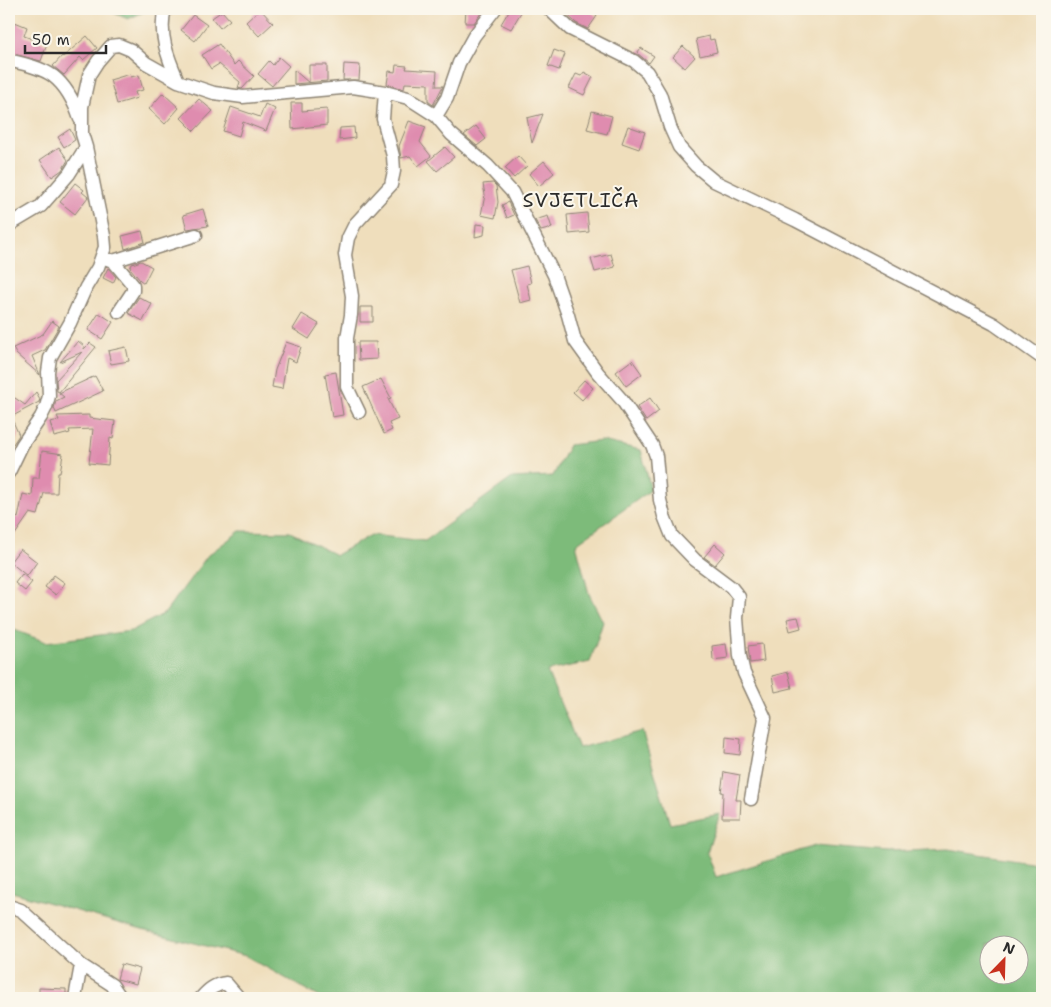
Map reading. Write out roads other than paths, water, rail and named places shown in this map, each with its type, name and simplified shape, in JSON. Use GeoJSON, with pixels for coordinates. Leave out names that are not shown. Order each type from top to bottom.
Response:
{"type":"FeatureCollection","features":[{"type":"Feature","properties":{"kind":"street"},"geometry":{"type":"LineString","coordinates":[[165,9],[162,21],[164,49],[178,81]]}},
{"type":"Feature","properties":{"kind":"street"},"geometry":{"type":"LineString","coordinates":[[436,116],[447,98],[459,63],[474,36],[495,9]]}},
{"type":"Feature","properties":{"kind":"street"},"geometry":{"type":"LineString","coordinates":[[549,9],[570,29],[634,61],[647,72],[660,94],[670,127],[679,147],[714,182],[795,220],[994,324],[1042,358]]}},
{"type":"Feature","properties":{"kind":"street"},"geometry":{"type":"LineString","coordinates":[[119,312],[133,291],[133,285],[108,259],[82,134],[82,107],[89,75],[111,46],[119,45],[131,50],[146,63],[178,81],[214,94],[243,97],[353,86],[408,98],[436,116],[451,134],[488,166],[512,192],[554,275],[575,341],[598,373],[622,400],[652,445],[656,456],[660,500],[672,536],[695,560],[731,587],[739,597],[737,618],[740,656],[744,673],[765,718],[751,799]]}},
{"type":"Feature","properties":{"kind":"street"},"geometry":{"type":"LineString","coordinates":[[12,61],[53,76],[66,90],[82,124]]}},
{"type":"Feature","properties":{"kind":"street"},"geometry":{"type":"LineString","coordinates":[[359,412],[347,387],[347,338],[352,296],[345,255],[348,238],[355,224],[391,185],[394,171],[393,156],[383,119],[385,92]]}},
{"type":"Feature","properties":{"kind":"street"},"geometry":{"type":"LineString","coordinates":[[9,224],[41,206],[70,174],[86,147]]}},
{"type":"Feature","properties":{"kind":"street"},"geometry":{"type":"LineString","coordinates":[[9,472],[22,445],[46,407],[49,396],[48,372],[50,358],[70,323],[86,287],[108,259],[196,235]]}},
{"type":"Feature","properties":{"kind":"street"},"geometry":{"type":"LineString","coordinates":[[9,906],[21,910],[81,964],[112,985],[121,998]]}},
{"type":"Feature","properties":{"kind":"street"},"geometry":{"type":"LineString","coordinates":[[75,998],[81,964]]}},
{"type":"Feature","properties":{"kind":"street"},"geometry":{"type":"LineString","coordinates":[[201,998],[218,983],[226,983],[239,998]]}},
{"type":"Feature","properties":{"kind":"district","name":"SVJETLIČA"},"geometry":{"type":"Point","coordinates":[581,200]}}]}
